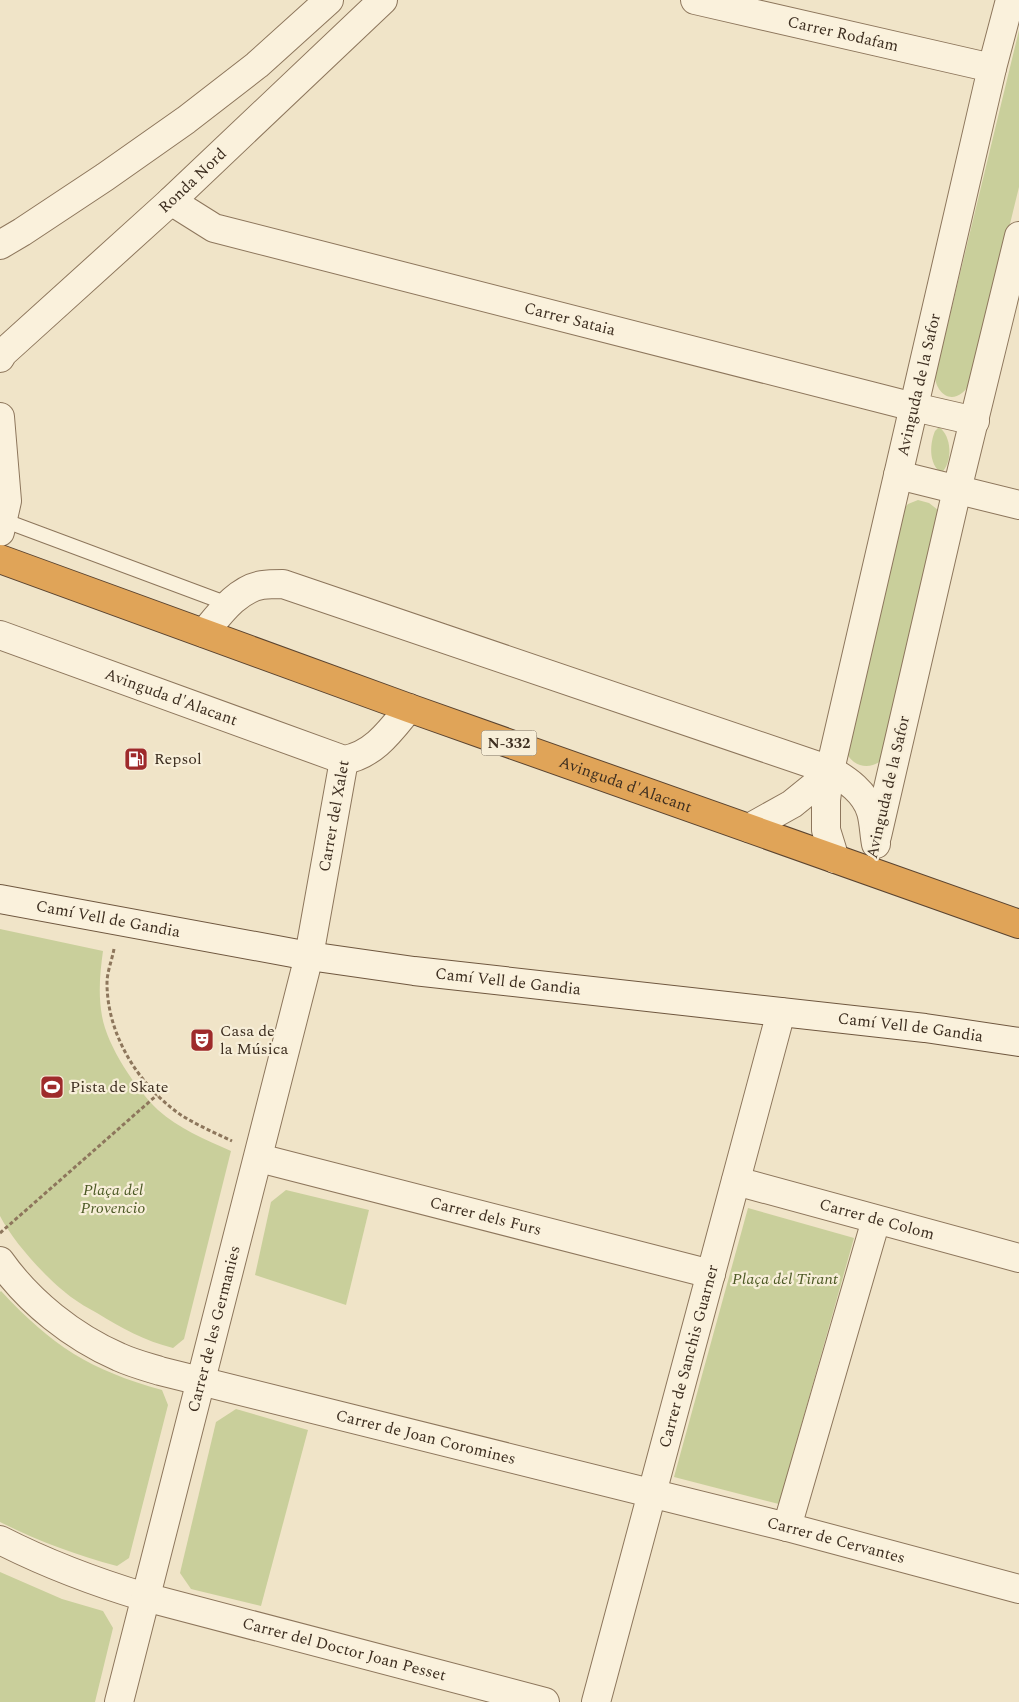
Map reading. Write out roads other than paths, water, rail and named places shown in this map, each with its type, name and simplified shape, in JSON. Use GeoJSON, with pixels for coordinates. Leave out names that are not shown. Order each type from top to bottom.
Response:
{"type":"FeatureCollection","features":[{"type":"Feature","properties":{"kind":"highway","name":"Avinguda d'Alacant"},"geometry":{"type":"LineString","coordinates":[[0,559],[409,708],[1019,924]]}},
{"type":"Feature","properties":{"kind":"street"},"geometry":{"type":"LineString","coordinates":[[0,245],[97,183],[186,120],[257,65],[329,0]]}},
{"type":"Feature","properties":{"kind":"street","name":"Ronda Nord"},"geometry":{"type":"LineString","coordinates":[[0,358],[3,353],[170,201],[383,0]]}},
{"type":"Feature","properties":{"kind":"street","name":"Carrer Rodafam"},"geometry":{"type":"LineString","coordinates":[[695,0],[992,68]]}},
{"type":"Feature","properties":{"kind":"street","name":"Avinguda de la Safor"},"geometry":{"type":"LineString","coordinates":[[835,859],[826,830],[826,800],[830,770],[992,68],[1010,0]]}},
{"type":"Feature","properties":{"kind":"street","name":"Carrer Sataia"},"geometry":{"type":"LineString","coordinates":[[170,201],[214,228],[974,421]]}},
{"type":"Feature","properties":{"kind":"street","name":"Avinguda de la Safor"},"geometry":{"type":"LineString","coordinates":[[868,872],[957,490],[1019,236]]}},
{"type":"Feature","properties":{"kind":"street"},"geometry":{"type":"LineString","coordinates":[[0,417],[6,501],[2,526]]}},
{"type":"Feature","properties":{"kind":"street"},"geometry":{"type":"LineString","coordinates":[[898,475],[1019,505]]}},
{"type":"Feature","properties":{"kind":"street"},"geometry":{"type":"LineString","coordinates":[[204,633],[228,604],[244,593],[260,585],[282,584],[830,770],[847,780],[861,794],[871,812],[876,844]]}},
{"type":"Feature","properties":{"kind":"street","name":"Avinguda d'Alacant"},"geometry":{"type":"LineString","coordinates":[[0,635],[344,760]]}},
{"type":"Feature","properties":{"kind":"street","name":"Carrer del Xalet"},"geometry":{"type":"LineString","coordinates":[[310,956],[344,760],[357,758],[368,751],[385,737],[409,708]]}},
{"type":"Feature","properties":{"kind":"street"},"geometry":{"type":"LineString","coordinates":[[749,828],[792,804],[830,770]]}},
{"type":"Feature","properties":{"kind":"street","name":"Camí Vell de Gandia"},"geometry":{"type":"LineString","coordinates":[[0,899],[310,956],[414,972],[925,1028],[1019,1042]]}},
{"type":"Feature","properties":{"kind":"street","name":"Carrer de les Germanies"},"geometry":{"type":"LineString","coordinates":[[119,1702],[310,956]]}},
{"type":"Feature","properties":{"kind":"street","name":"Carrer de Sanchis Guarner"},"geometry":{"type":"LineString","coordinates":[[596,1702],[781,1012]]}},
{"type":"Feature","properties":{"kind":"street","name":"Carrer dels Furs"},"geometry":{"type":"LineString","coordinates":[[260,1153],[711,1274]]}},
{"type":"Feature","properties":{"kind":"street","name":"Carrer de Colom"},"geometry":{"type":"LineString","coordinates":[[736,1181],[1019,1258]]}},
{"type":"Feature","properties":{"kind":"street"},"geometry":{"type":"LineString","coordinates":[[787,1527],[876,1220]]}},
{"type":"Feature","properties":{"kind":"street"},"geometry":{"type":"LineString","coordinates":[[3,1272],[48,1312],[94,1344],[128,1361],[201,1381]]}},
{"type":"Feature","properties":{"kind":"street","name":"Carrer de Joan Coromines"},"geometry":{"type":"LineString","coordinates":[[201,1381],[652,1494]]}},
{"type":"Feature","properties":{"kind":"street","name":"Carrer de Cervantes"},"geometry":{"type":"LineString","coordinates":[[652,1494],[787,1527],[1019,1589]]}},
{"type":"Feature","properties":{"kind":"street","name":"Carrer del Doctor Joan Pesset"},"geometry":{"type":"LineString","coordinates":[[0,1540],[35,1558],[80,1576],[145,1597],[545,1702]]}},
{"type":"Feature","properties":{"kind":"lane"},"geometry":{"type":"LineString","coordinates":[[2,526],[228,604]]}},
{"type":"Feature","properties":{"kind":"place","name":"Repsol"},"geometry":{"type":"Point","coordinates":[136,759]}},
{"type":"Feature","properties":{"kind":"place","name":"Casa de la Música"},"geometry":{"type":"Point","coordinates":[202,1040]}},
{"type":"Feature","properties":{"kind":"place","name":"Pista de Skate"},"geometry":{"type":"Point","coordinates":[52,1087]}},
{"type":"Feature","properties":{"kind":"park label","name":"Plaça del Provencio"},"geometry":{"type":"Point","coordinates":[113,1199]}},
{"type":"Feature","properties":{"kind":"park label","name":"Plaça del Tirant"},"geometry":{"type":"Point","coordinates":[785,1279]}}]}
